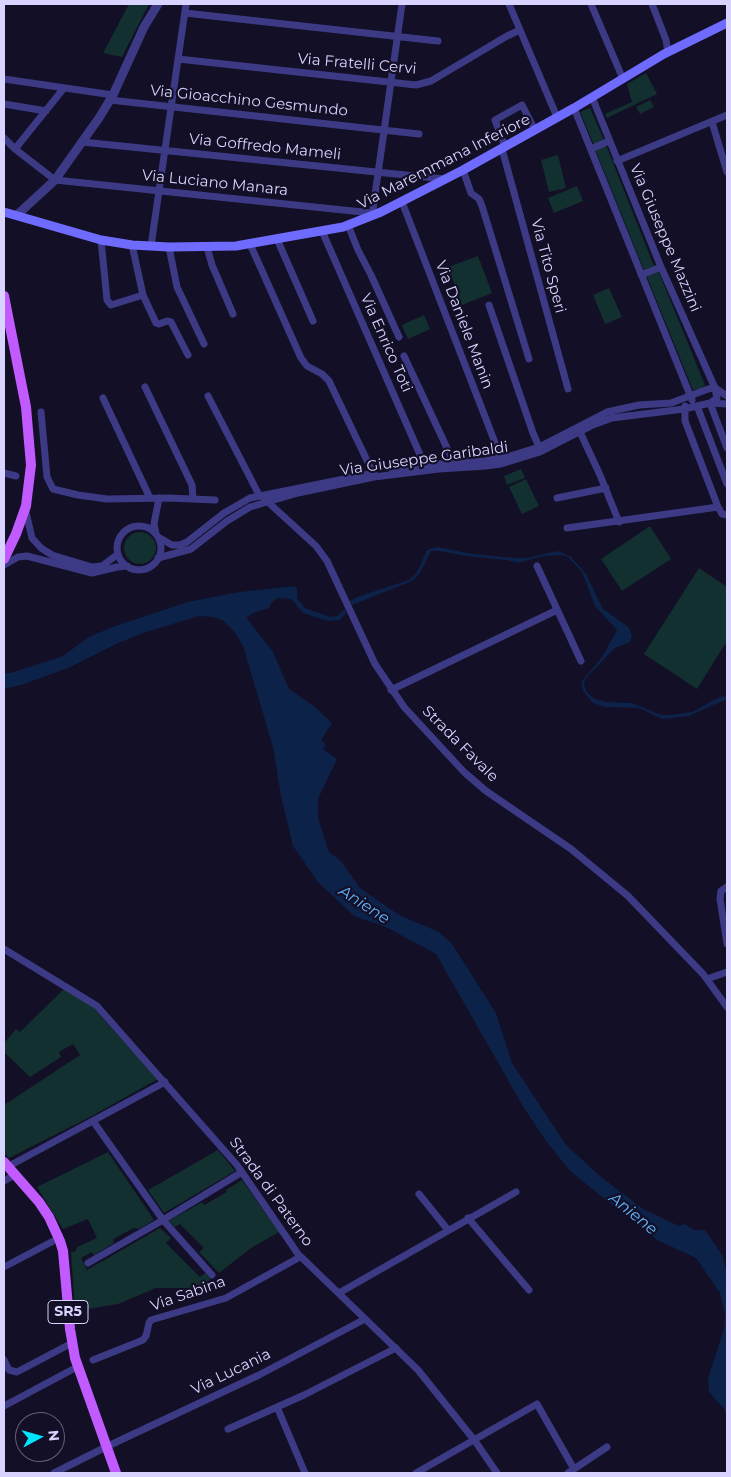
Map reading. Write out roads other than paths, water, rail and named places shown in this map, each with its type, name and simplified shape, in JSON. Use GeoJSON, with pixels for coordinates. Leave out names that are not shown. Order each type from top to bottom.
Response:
{"type":"FeatureCollection","features":[{"type":"Feature","properties":{"kind":"main road","name":"Via Maremmana Inferiore"},"geometry":{"type":"LineString","coordinates":[[4,212],[100,240],[132,245],[169,247],[250,244],[348,225],[402,202],[592,98],[668,52],[727,23]]}},
{"type":"Feature","properties":{"kind":"main road"},"geometry":{"type":"LineString","coordinates":[[4,296],[24,401],[31,450],[31,478],[25,507],[16,534],[4,559]]}},
{"type":"Feature","properties":{"kind":"main road","name":"SR5"},"geometry":{"type":"LineString","coordinates":[[9,1167],[39,1202],[59,1238],[63,1252],[72,1343],[77,1366],[108,1446],[116,1473]]}},
{"type":"Feature","properties":{"kind":"street"},"geometry":{"type":"LineString","coordinates":[[17,215],[55,180],[82,142],[112,97],[144,27],[158,4]]}},
{"type":"Feature","properties":{"kind":"street"},"geometry":{"type":"LineString","coordinates":[[151,246],[186,4]]}},
{"type":"Feature","properties":{"kind":"street"},"geometry":{"type":"LineString","coordinates":[[372,215],[402,4]]}},
{"type":"Feature","properties":{"kind":"street"},"geometry":{"type":"LineString","coordinates":[[509,4],[557,117]]}},
{"type":"Feature","properties":{"kind":"street"},"geometry":{"type":"LineString","coordinates":[[591,4],[622,79]]}},
{"type":"Feature","properties":{"kind":"street"},"geometry":{"type":"LineString","coordinates":[[652,4],[666,40],[668,52]]}},
{"type":"Feature","properties":{"kind":"street"},"geometry":{"type":"LineString","coordinates":[[185,13],[438,40]]}},
{"type":"Feature","properties":{"kind":"street","name":"Via Fratelli Cervi"},"geometry":{"type":"LineString","coordinates":[[178,59],[413,85],[426,83],[520,30]]}},
{"type":"Feature","properties":{"kind":"street","name":"Via Gioacchino Gesmundo"},"geometry":{"type":"LineString","coordinates":[[4,80],[171,106],[420,134]]}},
{"type":"Feature","properties":{"kind":"street"},"geometry":{"type":"LineString","coordinates":[[15,149],[64,88]]}},
{"type":"Feature","properties":{"kind":"street","name":"Via Giuseppe Mazzini"},"geometry":{"type":"LineString","coordinates":[[592,98],[661,266],[715,388]]}},
{"type":"Feature","properties":{"kind":"street"},"geometry":{"type":"LineString","coordinates":[[4,104],[46,111]]}},
{"type":"Feature","properties":{"kind":"street","name":"Via Tito Speri"},"geometry":{"type":"LineString","coordinates":[[535,130],[522,105],[495,120],[568,389]]}},
{"type":"Feature","properties":{"kind":"street"},"geometry":{"type":"LineString","coordinates":[[574,108],[688,397],[695,407],[727,484]]}},
{"type":"Feature","properties":{"kind":"street"},"geometry":{"type":"LineString","coordinates":[[617,161],[727,116]]}},
{"type":"Feature","properties":{"kind":"street"},"geometry":{"type":"LineString","coordinates":[[712,122],[727,172]]}},
{"type":"Feature","properties":{"kind":"street"},"geometry":{"type":"LineString","coordinates":[[4,138],[55,180]]}},
{"type":"Feature","properties":{"kind":"street"},"geometry":{"type":"LineString","coordinates":[[591,149],[609,141]]}},
{"type":"Feature","properties":{"kind":"street","name":"Via Goffredo Mameli"},"geometry":{"type":"LineString","coordinates":[[82,142],[445,179]]}},
{"type":"Feature","properties":{"kind":"street"},"geometry":{"type":"LineString","coordinates":[[462,170],[471,194],[479,199],[482,206],[529,359]]}},
{"type":"Feature","properties":{"kind":"street","name":"Via Luciano Manara"},"geometry":{"type":"LineString","coordinates":[[55,180],[372,215]]}},
{"type":"Feature","properties":{"kind":"street","name":"Via Daniele Manin"},"geometry":{"type":"LineString","coordinates":[[402,202],[501,458]]}},
{"type":"Feature","properties":{"kind":"street"},"geometry":{"type":"LineString","coordinates":[[348,225],[399,337]]}},
{"type":"Feature","properties":{"kind":"street","name":"Via Enrico Toti"},"geometry":{"type":"LineString","coordinates":[[322,231],[425,466]]}},
{"type":"Feature","properties":{"kind":"street"},"geometry":{"type":"LineString","coordinates":[[277,239],[313,321]]}},
{"type":"Feature","properties":{"kind":"street"},"geometry":{"type":"LineString","coordinates":[[100,240],[108,303],[114,305],[143,295]]}},
{"type":"Feature","properties":{"kind":"street"},"geometry":{"type":"LineString","coordinates":[[250,244],[301,358],[307,366],[322,374],[329,381],[373,473]]}},
{"type":"Feature","properties":{"kind":"street"},"geometry":{"type":"LineString","coordinates":[[132,245],[143,295],[156,323],[170,322],[188,355]]}},
{"type":"Feature","properties":{"kind":"street"},"geometry":{"type":"LineString","coordinates":[[169,247],[173,276],[204,344]]}},
{"type":"Feature","properties":{"kind":"street"},"geometry":{"type":"LineString","coordinates":[[207,247],[211,262],[233,314]]}},
{"type":"Feature","properties":{"kind":"street"},"geometry":{"type":"LineString","coordinates":[[641,275],[661,266]]}},
{"type":"Feature","properties":{"kind":"street"},"geometry":{"type":"LineString","coordinates":[[489,305],[539,447]]}},
{"type":"Feature","properties":{"kind":"street"},"geometry":{"type":"LineString","coordinates":[[404,356],[454,463]]}},
{"type":"Feature","properties":{"kind":"street"},"geometry":{"type":"LineString","coordinates":[[145,387],[192,485],[193,498]]}},
{"type":"Feature","properties":{"kind":"street"},"geometry":{"type":"LineString","coordinates":[[727,396],[715,388],[708,389],[688,397],[684,409],[686,424],[718,508],[722,514],[727,515]]}},
{"type":"Feature","properties":{"kind":"street"},"geometry":{"type":"LineString","coordinates":[[715,388],[717,398],[710,403],[727,448]]}},
{"type":"Feature","properties":{"kind":"street","name":"Strada Favale"},"geometry":{"type":"LineString","coordinates":[[208,396],[253,485],[260,495],[316,546],[327,561],[372,658],[404,707],[471,778],[501,802],[571,849],[634,901],[707,979],[727,1006]]}},
{"type":"Feature","properties":{"kind":"street","name":"Via Giuseppe Garibaldi"},"geometry":{"type":"LineString","coordinates":[[157,536],[172,545],[184,543],[234,506],[260,495],[373,473],[501,458],[539,447],[607,412],[677,401],[688,397]]}},
{"type":"Feature","properties":{"kind":"street"},"geometry":{"type":"LineString","coordinates":[[103,398],[150,498]]}},
{"type":"Feature","properties":{"kind":"street","name":"Via Giuseppe Garibaldi"},"geometry":{"type":"LineString","coordinates":[[158,558],[191,549],[235,516],[250,508],[310,490],[374,478],[508,462],[540,452],[612,418],[684,409],[710,403],[727,404]]}},
{"type":"Feature","properties":{"kind":"street"},"geometry":{"type":"LineString","coordinates":[[40,412],[47,477],[53,489],[107,499],[193,498],[215,500]]}},
{"type":"Feature","properties":{"kind":"street"},"geometry":{"type":"LineString","coordinates":[[580,432],[606,488],[619,522]]}},
{"type":"Feature","properties":{"kind":"street"},"geometry":{"type":"LineString","coordinates":[[4,473],[16,476]]}},
{"type":"Feature","properties":{"kind":"street"},"geometry":{"type":"LineString","coordinates":[[557,498],[606,488]]}},
{"type":"Feature","properties":{"kind":"street"},"geometry":{"type":"LineString","coordinates":[[154,521],[148,526],[131,528],[122,535],[117,547],[118,554],[128,566],[134,569],[148,568],[158,558],[160,548],[154,521],[158,498]]}},
{"type":"Feature","properties":{"kind":"street"},"geometry":{"type":"LineString","coordinates":[[25,507],[32,538],[41,548],[52,555],[92,567],[102,566],[118,554]]}},
{"type":"Feature","properties":{"kind":"street"},"geometry":{"type":"LineString","coordinates":[[567,528],[718,508]]}},
{"type":"Feature","properties":{"kind":"street"},"geometry":{"type":"LineString","coordinates":[[144,526],[157,536]]}},
{"type":"Feature","properties":{"kind":"street"},"geometry":{"type":"LineString","coordinates":[[4,565],[11,560],[27,556],[92,573],[128,566]]}},
{"type":"Feature","properties":{"kind":"street"},"geometry":{"type":"LineString","coordinates":[[537,566],[581,661]]}},
{"type":"Feature","properties":{"kind":"street"},"geometry":{"type":"LineString","coordinates":[[392,690],[557,610]]}},
{"type":"Feature","properties":{"kind":"street"},"geometry":{"type":"LineString","coordinates":[[727,887],[721,891],[720,899],[727,944]]}},
{"type":"Feature","properties":{"kind":"street","name":"Strada di Paterno"},"geometry":{"type":"LineString","coordinates":[[4,949],[97,1006],[242,1172],[300,1257],[396,1348],[437,1392],[497,1473]]}},
{"type":"Feature","properties":{"kind":"street"},"geometry":{"type":"LineString","coordinates":[[707,979],[727,972]]}},
{"type":"Feature","properties":{"kind":"street"},"geometry":{"type":"LineString","coordinates":[[4,1181],[9,1167],[165,1082]]}},
{"type":"Feature","properties":{"kind":"street"},"geometry":{"type":"LineString","coordinates":[[93,1121],[163,1220],[212,1275]]}},
{"type":"Feature","properties":{"kind":"street"},"geometry":{"type":"LineString","coordinates":[[88,1262],[163,1220],[242,1172]]}},
{"type":"Feature","properties":{"kind":"street"},"geometry":{"type":"LineString","coordinates":[[340,1293],[516,1192]]}},
{"type":"Feature","properties":{"kind":"street"},"geometry":{"type":"LineString","coordinates":[[420,1194],[448,1230]]}},
{"type":"Feature","properties":{"kind":"street"},"geometry":{"type":"LineString","coordinates":[[468,1218],[529,1290]]}},
{"type":"Feature","properties":{"kind":"street"},"geometry":{"type":"LineString","coordinates":[[4,1267],[59,1238]]}},
{"type":"Feature","properties":{"kind":"street","name":"Via Sabina"},"geometry":{"type":"LineString","coordinates":[[93,1360],[144,1340],[151,1320],[226,1298],[300,1257]]}},
{"type":"Feature","properties":{"kind":"street","name":"Via Lucania"},"geometry":{"type":"LineString","coordinates":[[54,1473],[259,1375],[365,1319]]}},
{"type":"Feature","properties":{"kind":"street"},"geometry":{"type":"LineString","coordinates":[[4,1360],[11,1371],[19,1371],[72,1343]]}},
{"type":"Feature","properties":{"kind":"street"},"geometry":{"type":"LineString","coordinates":[[228,1428],[277,1407],[396,1348]]}},
{"type":"Feature","properties":{"kind":"street"},"geometry":{"type":"LineString","coordinates":[[4,1406],[77,1366]]}},
{"type":"Feature","properties":{"kind":"street"},"geometry":{"type":"LineString","coordinates":[[416,1473],[537,1404],[571,1471],[607,1446]]}},
{"type":"Feature","properties":{"kind":"street"},"geometry":{"type":"LineString","coordinates":[[277,1407],[306,1473]]}},
{"type":"Feature","properties":{"kind":"water"},"geometry":{"type":"Polygon","coordinates":[[[437,547],[473,554],[514,558],[526,558],[558,551],[571,557],[586,574],[603,609],[629,628],[632,635],[630,642],[615,648],[586,678],[584,683],[586,691],[594,699],[607,702],[632,703],[661,715],[671,715],[692,712],[720,697],[727,696],[727,699],[689,716],[662,719],[639,708],[605,707],[593,703],[583,691],[581,682],[602,657],[617,630],[595,606],[582,572],[568,557],[562,555],[543,556],[518,563],[431,551],[420,573],[412,581],[352,605],[350,601],[357,597],[409,580],[417,572],[427,550],[437,547]]]}},
{"type":"Feature","properties":{"kind":"water","name":"Aniene"},"geometry":{"type":"Polygon","coordinates":[[[294,586],[297,588],[297,598],[305,608],[330,617],[337,616],[345,609],[346,613],[340,620],[328,621],[303,613],[291,599],[278,598],[272,602],[269,608],[247,617],[273,652],[289,689],[315,707],[332,723],[321,740],[326,745],[323,749],[337,759],[318,799],[318,818],[329,852],[341,861],[360,888],[399,915],[439,932],[452,944],[496,1013],[512,1063],[566,1145],[600,1176],[643,1209],[679,1226],[684,1224],[694,1230],[705,1230],[722,1255],[727,1272],[727,1420],[725,1410],[709,1392],[708,1378],[724,1329],[725,1316],[720,1293],[696,1258],[657,1240],[628,1215],[616,1208],[571,1172],[546,1141],[524,1108],[436,954],[388,928],[354,916],[318,882],[293,846],[281,796],[273,747],[243,646],[234,631],[224,621],[214,617],[199,616],[146,632],[118,643],[68,668],[4,689],[4,673],[11,673],[63,656],[89,637],[115,626],[188,602],[239,592],[294,586]]]}}]}
